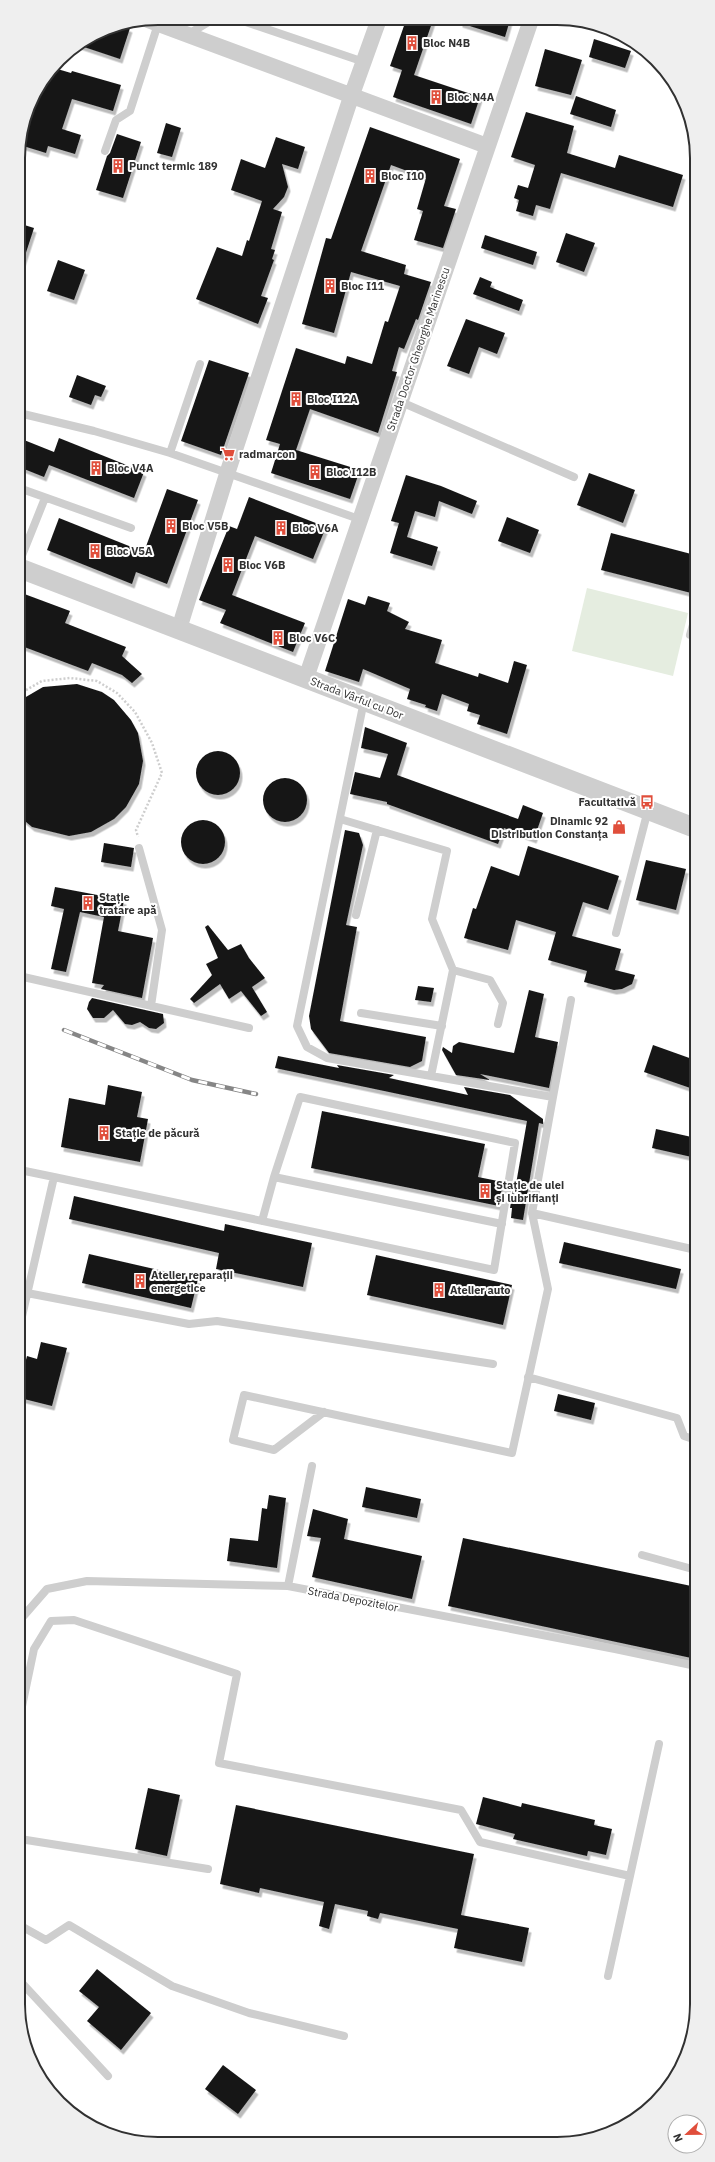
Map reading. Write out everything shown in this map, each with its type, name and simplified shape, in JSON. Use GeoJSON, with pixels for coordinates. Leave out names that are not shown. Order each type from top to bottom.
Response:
{"type":"FeatureCollection","features":[{"type":"Feature","properties":{"kind":"street"},"geometry":{"type":"LineString","coordinates":[[161,25],[351,97],[487,146]]}},
{"type":"Feature","properties":{"kind":"street"},"geometry":{"type":"LineString","coordinates":[[180,630],[227,474],[351,97],[377,25]]}},
{"type":"Feature","properties":{"kind":"street","name":"Strada Doctor Gheorghe Marinescu"},"geometry":{"type":"LineString","coordinates":[[306,678],[359,519],[529,25]]}},
{"type":"Feature","properties":{"kind":"street","name":"Strada Vârful cu Dor"},"geometry":{"type":"LineString","coordinates":[[25,570],[690,826]]}},
{"type":"Feature","properties":{"kind":"lane"},"geometry":{"type":"LineString","coordinates":[[105,151],[116,120],[130,111],[152,25]]}},
{"type":"Feature","properties":{"kind":"lane"},"geometry":{"type":"LineString","coordinates":[[187,35],[203,25]]}},
{"type":"Feature","properties":{"kind":"lane"},"geometry":{"type":"LineString","coordinates":[[257,25],[364,62]]}},
{"type":"Feature","properties":{"kind":"lane"},"geometry":{"type":"LineString","coordinates":[[170,453],[200,364]]}},
{"type":"Feature","properties":{"kind":"lane"},"geometry":{"type":"LineString","coordinates":[[400,402],[574,477]]}},
{"type":"Feature","properties":{"kind":"lane"},"geometry":{"type":"LineString","coordinates":[[25,414],[94,431],[170,453],[359,519]]}},
{"type":"Feature","properties":{"kind":"lane"},"geometry":{"type":"LineString","coordinates":[[25,490],[131,528]]}},
{"type":"Feature","properties":{"kind":"lane"},"geometry":{"type":"LineString","coordinates":[[25,548],[45,498]]}},
{"type":"Feature","properties":{"kind":"lane"},"geometry":{"type":"LineString","coordinates":[[364,701],[297,1026],[307,1047],[327,1058],[553,1097]]}},
{"type":"Feature","properties":{"kind":"lane"},"geometry":{"type":"LineString","coordinates":[[616,933],[648,810]]}},
{"type":"Feature","properties":{"kind":"lane"},"geometry":{"type":"LineString","coordinates":[[340,819],[447,851],[432,919],[453,970],[431,1076]]}},
{"type":"Feature","properties":{"kind":"lane"},"geometry":{"type":"LineString","coordinates":[[356,916],[377,830]]}},
{"type":"Feature","properties":{"kind":"lane"},"geometry":{"type":"LineString","coordinates":[[139,848],[162,930],[151,1006]]}},
{"type":"Feature","properties":{"kind":"lane"},"geometry":{"type":"LineString","coordinates":[[453,970],[490,980],[503,1003],[498,1024]]}},
{"type":"Feature","properties":{"kind":"lane"},"geometry":{"type":"LineString","coordinates":[[25,977],[249,1028]]}},
{"type":"Feature","properties":{"kind":"lane"},"geometry":{"type":"LineString","coordinates":[[324,1412],[274,1450],[232,1440],[244,1395],[324,1412],[512,1452],[548,1289],[532,1213],[571,1000]]}},
{"type":"Feature","properties":{"kind":"lane"},"geometry":{"type":"LineString","coordinates":[[361,1013],[442,1026]]}},
{"type":"Feature","properties":{"kind":"lane"},"geometry":{"type":"LineString","coordinates":[[25,1171],[494,1270],[515,1144],[300,1097],[274,1177],[262,1221]]}},
{"type":"Feature","properties":{"kind":"lane"},"geometry":{"type":"LineString","coordinates":[[25,1302],[54,1177]]}},
{"type":"Feature","properties":{"kind":"lane"},"geometry":{"type":"LineString","coordinates":[[274,1177],[502,1224]]}},
{"type":"Feature","properties":{"kind":"lane"},"geometry":{"type":"LineString","coordinates":[[532,1213],[690,1249]]}},
{"type":"Feature","properties":{"kind":"lane"},"geometry":{"type":"LineString","coordinates":[[27,1293],[189,1324],[217,1321],[493,1364]]}},
{"type":"Feature","properties":{"kind":"lane"},"geometry":{"type":"LineString","coordinates":[[528,1377],[677,1418],[684,1436],[690,1438]]}},
{"type":"Feature","properties":{"kind":"lane"},"geometry":{"type":"LineString","coordinates":[[288,1586],[312,1466]]}},
{"type":"Feature","properties":{"kind":"lane"},"geometry":{"type":"LineString","coordinates":[[642,1555],[690,1568]]}},
{"type":"Feature","properties":{"kind":"lane","name":"Strada Depozitelor"},"geometry":{"type":"LineString","coordinates":[[25,1614],[47,1589],[87,1581],[288,1586],[690,1665]]}},
{"type":"Feature","properties":{"kind":"lane"},"geometry":{"type":"LineString","coordinates":[[25,1692],[34,1649],[50,1621],[74,1620],[237,1674],[219,1763],[461,1810],[480,1842],[630,1876]]}},
{"type":"Feature","properties":{"kind":"lane"},"geometry":{"type":"LineString","coordinates":[[608,1976],[659,1744]]}},
{"type":"Feature","properties":{"kind":"lane"},"geometry":{"type":"LineString","coordinates":[[25,1840],[208,1870]]}},
{"type":"Feature","properties":{"kind":"lane"},"geometry":{"type":"LineString","coordinates":[[25,1928],[46,1940],[69,1925],[172,1986],[249,2013],[344,2036]]}},
{"type":"Feature","properties":{"kind":"lane"},"geometry":{"type":"LineString","coordinates":[[25,1986],[108,2076]]}},
{"type":"Feature","properties":{"kind":"path"},"geometry":{"type":"LineString","coordinates":[[25,691],[42,681],[70,678],[97,681],[117,693],[136,712],[152,743],[162,773],[136,830],[139,848]]}},
{"type":"Feature","properties":{"kind":"shaded area"},"geometry":{"type":"Polygon","coordinates":[[[587,588],[688,613],[673,676],[572,651],[587,588]]]}},
{"type":"Feature","properties":{"kind":"building","name":"Bloc N4A"},"geometry":{"type":"Polygon","coordinates":[[[404,25],[431,25],[414,75],[480,97],[471,124],[393,97],[402,70],[390,66],[404,25]]]}},
{"type":"Feature","properties":{"kind":"building"},"geometry":{"type":"Polygon","coordinates":[[[466,25],[509,25],[505,37],[466,25]]]}},
{"type":"Feature","properties":{"kind":"building"},"geometry":{"type":"Polygon","coordinates":[[[130,29],[120,59],[85,47],[115,32],[130,29]]]}},
{"type":"Feature","properties":{"kind":"building"},"geometry":{"type":"Polygon","coordinates":[[[594,39],[631,51],[625,68],[589,57],[594,39]]]}},
{"type":"Feature","properties":{"kind":"building"},"geometry":{"type":"Polygon","coordinates":[[[545,49],[582,60],[571,95],[535,86],[545,49]]]}},
{"type":"Feature","properties":{"kind":"building"},"geometry":{"type":"Polygon","coordinates":[[[59,69],[71,73],[72,71],[121,85],[113,111],[72,99],[62,129],[81,135],[75,154],[48,146],[46,153],[25,147],[26,141],[35,107],[43,91],[59,69]]]}},
{"type":"Feature","properties":{"kind":"building"},"geometry":{"type":"Polygon","coordinates":[[[576,96],[616,110],[611,127],[570,114],[576,96]]]}},
{"type":"Feature","properties":{"kind":"building"},"geometry":{"type":"Polygon","coordinates":[[[526,112],[574,126],[567,153],[615,168],[619,155],[683,175],[673,207],[561,173],[550,209],[536,205],[533,216],[516,211],[519,200],[514,198],[518,185],[528,188],[535,165],[511,157],[526,112]]]}},
{"type":"Feature","properties":{"kind":"building"},"geometry":{"type":"Polygon","coordinates":[[[166,123],[181,128],[172,157],[157,153],[166,123]]]}},
{"type":"Feature","properties":{"kind":"building"},"geometry":{"type":"Polygon","coordinates":[[[370,127],[460,159],[444,206],[456,209],[443,248],[414,240],[423,211],[417,209],[426,178],[391,165],[361,251],[406,265],[404,274],[431,282],[418,320],[416,319],[404,349],[399,347],[392,371],[397,372],[378,433],[310,409],[296,450],[360,470],[350,499],[271,473],[280,444],[266,440],[296,348],[345,364],[347,356],[372,364],[385,321],[388,322],[400,286],[351,272],[334,333],[302,324],[326,238],[331,239],[370,127]]]}},
{"type":"Feature","properties":{"kind":"building","name":"Punct termic 189"},"geometry":{"type":"Polygon","coordinates":[[[117,134],[141,142],[123,198],[96,190],[107,156],[110,153],[117,134]]]}},
{"type":"Feature","properties":{"kind":"building"},"geometry":{"type":"Polygon","coordinates":[[[276,137],[305,147],[298,169],[282,164],[288,187],[284,197],[273,209],[282,212],[271,249],[275,250],[272,259],[274,260],[261,296],[268,298],[258,324],[196,299],[217,247],[242,256],[247,240],[249,241],[262,201],[231,190],[241,159],[265,168],[276,137]]]}},
{"type":"Feature","properties":{"kind":"building"},"geometry":{"type":"Polygon","coordinates":[[[25,225],[34,228],[25,256],[25,225]]]}},
{"type":"Feature","properties":{"kind":"building"},"geometry":{"type":"Polygon","coordinates":[[[566,233],[595,243],[584,272],[556,262],[566,233]]]}},
{"type":"Feature","properties":{"kind":"building"},"geometry":{"type":"Polygon","coordinates":[[[485,235],[537,252],[533,265],[481,248],[485,235]]]}},
{"type":"Feature","properties":{"kind":"building"},"geometry":{"type":"Polygon","coordinates":[[[58,260],[85,270],[74,300],[47,291],[58,260]]]}},
{"type":"Feature","properties":{"kind":"building"},"geometry":{"type":"Polygon","coordinates":[[[480,277],[492,282],[490,287],[523,300],[519,311],[473,294],[480,277]]]}},
{"type":"Feature","properties":{"kind":"building"},"geometry":{"type":"Polygon","coordinates":[[[466,319],[505,333],[497,354],[479,347],[469,374],[447,366],[466,319]]]}},
{"type":"Feature","properties":{"kind":"building"},"geometry":{"type":"Polygon","coordinates":[[[209,360],[249,373],[221,455],[181,441],[209,360]]]}},
{"type":"Feature","properties":{"kind":"building"},"geometry":{"type":"Polygon","coordinates":[[[77,375],[106,386],[101,397],[95,395],[91,405],[69,397],[77,375]]]}},
{"type":"Feature","properties":{"kind":"building","name":"Bloc V4A"},"geometry":{"type":"Polygon","coordinates":[[[59,438],[144,472],[134,498],[49,465],[44,477],[25,469],[25,440],[54,452],[59,438]]]}},
{"type":"Feature","properties":{"kind":"building"},"geometry":{"type":"Polygon","coordinates":[[[589,473],[635,490],[623,523],[577,505],[589,473]]]}},
{"type":"Feature","properties":{"kind":"building"},"geometry":{"type":"Polygon","coordinates":[[[406,475],[441,486],[477,501],[472,514],[439,501],[435,517],[415,511],[407,537],[438,547],[432,566],[390,553],[399,523],[391,521],[406,475]]]}},
{"type":"Feature","properties":{"kind":"building"},"geometry":{"type":"Polygon","coordinates":[[[167,489],[198,500],[167,584],[136,572],[132,584],[47,550],[59,518],[144,552],[167,489]]]}},
{"type":"Feature","properties":{"kind":"building"},"geometry":{"type":"Polygon","coordinates":[[[249,497],[326,527],[313,559],[255,536],[232,595],[305,623],[293,652],[220,623],[226,610],[199,600],[229,526],[237,529],[249,497]]]}},
{"type":"Feature","properties":{"kind":"building"},"geometry":{"type":"Polygon","coordinates":[[[507,517],[539,530],[530,553],[498,541],[507,517]]]}},
{"type":"Feature","properties":{"kind":"building"},"geometry":{"type":"Polygon","coordinates":[[[611,533],[690,554],[690,593],[601,570],[611,533]]]}},
{"type":"Feature","properties":{"kind":"building"},"geometry":{"type":"Polygon","coordinates":[[[25,594],[70,611],[65,623],[126,647],[122,656],[142,674],[132,683],[122,675],[92,663],[88,671],[25,647],[25,594]]]}},
{"type":"Feature","properties":{"kind":"building"},"geometry":{"type":"Polygon","coordinates":[[[368,596],[390,603],[387,611],[409,622],[405,629],[442,640],[435,663],[478,677],[479,673],[508,683],[514,661],[527,665],[507,734],[477,724],[480,715],[467,711],[469,704],[442,694],[437,711],[425,707],[426,705],[407,699],[410,689],[363,669],[359,682],[325,671],[348,599],[365,605],[368,596]]]}},
{"type":"Feature","properties":{"kind":"building"},"geometry":{"type":"Polygon","coordinates":[[[77,684],[102,692],[114,700],[131,720],[138,733],[143,761],[139,784],[126,807],[114,819],[91,832],[69,836],[32,827],[25,821],[25,698],[43,687],[77,684]]]}},
{"type":"Feature","properties":{"kind":"building"},"geometry":{"type":"Polygon","coordinates":[[[365,727],[407,743],[397,775],[518,819],[523,805],[543,813],[534,839],[504,828],[498,844],[387,804],[387,802],[350,794],[355,772],[380,778],[388,754],[361,748],[365,727]]]}},
{"type":"Feature","properties":{"kind":"building"},"geometry":{"type":"Polygon","coordinates":[[[218,751],[230,755],[236,761],[240,773],[236,785],[230,791],[218,795],[206,791],[200,785],[196,773],[200,761],[206,755],[218,751]]]}},
{"type":"Feature","properties":{"kind":"building"},"geometry":{"type":"Polygon","coordinates":[[[285,778],[297,782],[303,788],[307,800],[303,812],[297,818],[285,822],[273,818],[267,812],[263,800],[267,788],[273,782],[285,778]]]}},
{"type":"Feature","properties":{"kind":"building"},"geometry":{"type":"Polygon","coordinates":[[[203,820],[215,824],[221,830],[225,842],[221,854],[215,860],[203,864],[191,860],[185,854],[181,842],[185,830],[191,824],[203,820]]]}},
{"type":"Feature","properties":{"kind":"building"},"geometry":{"type":"Polygon","coordinates":[[[345,830],[359,833],[363,845],[346,925],[357,927],[340,1021],[426,1037],[422,1061],[410,1067],[329,1053],[311,1029],[309,1016],[345,830]]]}},
{"type":"Feature","properties":{"kind":"building"},"geometry":{"type":"Polygon","coordinates":[[[104,843],[134,848],[131,867],[101,862],[104,843]]]}},
{"type":"Feature","properties":{"kind":"building"},"geometry":{"type":"Polygon","coordinates":[[[528,846],[619,876],[608,910],[583,902],[572,936],[621,949],[615,970],[635,975],[632,984],[622,989],[614,990],[584,982],[587,971],[548,960],[556,932],[516,920],[508,950],[464,938],[473,908],[476,909],[491,866],[519,876],[528,846]]]}},
{"type":"Feature","properties":{"kind":"building"},"geometry":{"type":"Polygon","coordinates":[[[646,860],[686,869],[676,910],[636,900],[646,860]]]}},
{"type":"Feature","properties":{"kind":"building"},"geometry":{"type":"Polygon","coordinates":[[[55,887],[124,900],[118,931],[153,938],[142,998],[101,989],[104,985],[92,983],[104,917],[80,912],[66,972],[51,969],[64,909],[51,906],[55,887]]]}},
{"type":"Feature","properties":{"kind":"building"},"geometry":{"type":"Polygon","coordinates":[[[208,925],[228,950],[241,944],[249,958],[265,978],[252,987],[267,1012],[261,1016],[241,991],[229,999],[220,984],[194,1003],[190,999],[212,975],[206,964],[218,958],[205,927],[208,925]]]}},
{"type":"Feature","properties":{"kind":"building"},"geometry":{"type":"Polygon","coordinates":[[[418,986],[434,988],[431,1002],[415,1000],[418,986]]]}},
{"type":"Feature","properties":{"kind":"building"},"geometry":{"type":"Polygon","coordinates":[[[529,990],[544,994],[535,1037],[558,1042],[549,1088],[480,1074],[490,1080],[456,1075],[442,1050],[443,1047],[452,1053],[453,1046],[459,1042],[514,1053],[529,990]]]}},
{"type":"Feature","properties":{"kind":"building"},"geometry":{"type":"Polygon","coordinates":[[[92,998],[163,1014],[164,1023],[156,1029],[149,1028],[140,1022],[132,1025],[125,1024],[113,1010],[104,1018],[93,1018],[87,1009],[92,998]]]}},
{"type":"Feature","properties":{"kind":"building"},"geometry":{"type":"Polygon","coordinates":[[[653,1045],[690,1058],[690,1088],[644,1072],[653,1045]]]}},
{"type":"Feature","properties":{"kind":"building"},"geometry":{"type":"Polygon","coordinates":[[[278,1056],[339,1068],[337,1065],[394,1075],[389,1078],[468,1095],[464,1087],[510,1095],[543,1119],[543,1124],[539,1123],[523,1220],[511,1218],[512,1208],[510,1208],[514,1184],[516,1184],[527,1121],[275,1068],[278,1056]]]}},
{"type":"Feature","properties":{"kind":"building","name":"Stație de păcură"},"geometry":{"type":"Polygon","coordinates":[[[108,1085],[142,1092],[137,1117],[148,1119],[140,1162],[61,1147],[69,1098],[105,1105],[108,1085]]]}},
{"type":"Feature","properties":{"kind":"building"},"geometry":{"type":"Polygon","coordinates":[[[322,1111],[485,1144],[478,1177],[503,1182],[499,1206],[311,1168],[322,1111]]]}},
{"type":"Feature","properties":{"kind":"building"},"geometry":{"type":"Polygon","coordinates":[[[656,1129],[690,1137],[690,1157],[652,1148],[656,1129]]]}},
{"type":"Feature","properties":{"kind":"building"},"geometry":{"type":"Polygon","coordinates":[[[74,1196],[224,1231],[225,1224],[312,1243],[303,1287],[216,1269],[219,1253],[69,1219],[74,1196]]]}},
{"type":"Feature","properties":{"kind":"building"},"geometry":{"type":"Polygon","coordinates":[[[564,1242],[681,1269],[676,1289],[559,1263],[564,1242]]]}},
{"type":"Feature","properties":{"kind":"building","name":"Atelier reparații energetice"},"geometry":{"type":"Polygon","coordinates":[[[89,1254],[198,1279],[191,1308],[82,1283],[89,1254]]]}},
{"type":"Feature","properties":{"kind":"building","name":"Atelier auto"},"geometry":{"type":"Polygon","coordinates":[[[376,1255],[512,1285],[503,1325],[367,1295],[376,1255]]]}},
{"type":"Feature","properties":{"kind":"building"},"geometry":{"type":"Polygon","coordinates":[[[41,1342],[67,1348],[52,1406],[25,1399],[25,1363],[27,1356],[37,1359],[41,1342]]]}},
{"type":"Feature","properties":{"kind":"building"},"geometry":{"type":"Polygon","coordinates":[[[558,1394],[595,1403],[591,1420],[554,1411],[558,1394]]]}},
{"type":"Feature","properties":{"kind":"building"},"geometry":{"type":"Polygon","coordinates":[[[366,1487],[421,1499],[417,1518],[362,1507],[366,1487]]]}},
{"type":"Feature","properties":{"kind":"building"},"geometry":{"type":"Polygon","coordinates":[[[269,1495],[286,1498],[277,1568],[227,1561],[230,1538],[258,1541],[262,1508],[267,1509],[269,1495]]]}},
{"type":"Feature","properties":{"kind":"building"},"geometry":{"type":"Polygon","coordinates":[[[313,1509],[348,1519],[344,1539],[422,1556],[412,1599],[312,1577],[321,1538],[307,1536],[313,1509]]]}},
{"type":"Feature","properties":{"kind":"building"},"geometry":{"type":"Polygon","coordinates":[[[463,1538],[690,1586],[690,1658],[448,1606],[463,1538]]]}},
{"type":"Feature","properties":{"kind":"building"},"geometry":{"type":"Polygon","coordinates":[[[148,1788],[180,1795],[167,1856],[135,1849],[148,1788]]]}},
{"type":"Feature","properties":{"kind":"building"},"geometry":{"type":"Polygon","coordinates":[[[483,1797],[521,1807],[522,1803],[595,1820],[594,1825],[612,1829],[606,1855],[588,1851],[587,1856],[513,1839],[515,1834],[476,1824],[483,1797]]]}},
{"type":"Feature","properties":{"kind":"building"},"geometry":{"type":"Polygon","coordinates":[[[236,1805],[474,1854],[461,1915],[529,1928],[522,1962],[454,1948],[458,1929],[380,1913],[378,1919],[367,1916],[368,1911],[335,1904],[329,1929],[319,1926],[324,1902],[260,1888],[259,1893],[220,1884],[236,1805]]]}},
{"type":"Feature","properties":{"kind":"building"},"geometry":{"type":"Polygon","coordinates":[[[97,1969],[151,2013],[121,2050],[87,2021],[99,2007],[79,1991],[97,1969]]]}},
{"type":"Feature","properties":{"kind":"building"},"geometry":{"type":"Polygon","coordinates":[[[223,2065],[256,2090],[238,2114],[205,2089],[223,2065]]]}},
{"type":"Feature","properties":{"kind":"railway"},"geometry":{"type":"LineString","coordinates":[[64,1030],[192,1080],[256,1094]]}},
{"type":"Feature","properties":{"kind":"place","name":"Bloc N4B"},"geometry":{"type":"Point","coordinates":[412,43]}},
{"type":"Feature","properties":{"kind":"place","name":"Bloc N4A"},"geometry":{"type":"Point","coordinates":[436,97]}},
{"type":"Feature","properties":{"kind":"place","name":"Punct termic 189"},"geometry":{"type":"Point","coordinates":[118,166]}},
{"type":"Feature","properties":{"kind":"place","name":"Bloc I10"},"geometry":{"type":"Point","coordinates":[370,176]}},
{"type":"Feature","properties":{"kind":"place","name":"Bloc I11"},"geometry":{"type":"Point","coordinates":[330,286]}},
{"type":"Feature","properties":{"kind":"place","name":"Bloc I12A"},"geometry":{"type":"Point","coordinates":[296,399]}},
{"type":"Feature","properties":{"kind":"place","name":"radmarcon"},"geometry":{"type":"Point","coordinates":[228,454]}},
{"type":"Feature","properties":{"kind":"place","name":"Bloc V4A"},"geometry":{"type":"Point","coordinates":[96,468]}},
{"type":"Feature","properties":{"kind":"place","name":"Bloc I12B"},"geometry":{"type":"Point","coordinates":[315,472]}},
{"type":"Feature","properties":{"kind":"place","name":"Bloc V5B"},"geometry":{"type":"Point","coordinates":[171,526]}},
{"type":"Feature","properties":{"kind":"place","name":"Bloc V6A"},"geometry":{"type":"Point","coordinates":[281,528]}},
{"type":"Feature","properties":{"kind":"place","name":"Bloc V5A"},"geometry":{"type":"Point","coordinates":[95,551]}},
{"type":"Feature","properties":{"kind":"place","name":"Bloc V6B"},"geometry":{"type":"Point","coordinates":[228,565]}},
{"type":"Feature","properties":{"kind":"place","name":"Bloc V6C"},"geometry":{"type":"Point","coordinates":[278,638]}},
{"type":"Feature","properties":{"kind":"place","name":"Facultativă"},"geometry":{"type":"Point","coordinates":[647,802]}},
{"type":"Feature","properties":{"kind":"place","name":"Dinamic 92 Distribution Constanța"},"geometry":{"type":"Point","coordinates":[619,827]}},
{"type":"Feature","properties":{"kind":"place","name":"Stație tratare apă"},"geometry":{"type":"Point","coordinates":[88,903]}},
{"type":"Feature","properties":{"kind":"place","name":"Stație de păcură"},"geometry":{"type":"Point","coordinates":[104,1133]}},
{"type":"Feature","properties":{"kind":"place","name":"Stație de ulei și lubrifianți"},"geometry":{"type":"Point","coordinates":[485,1191]}},
{"type":"Feature","properties":{"kind":"place","name":"Atelier reparații energetice"},"geometry":{"type":"Point","coordinates":[140,1281]}},
{"type":"Feature","properties":{"kind":"place","name":"Atelier auto"},"geometry":{"type":"Point","coordinates":[439,1290]}}]}
